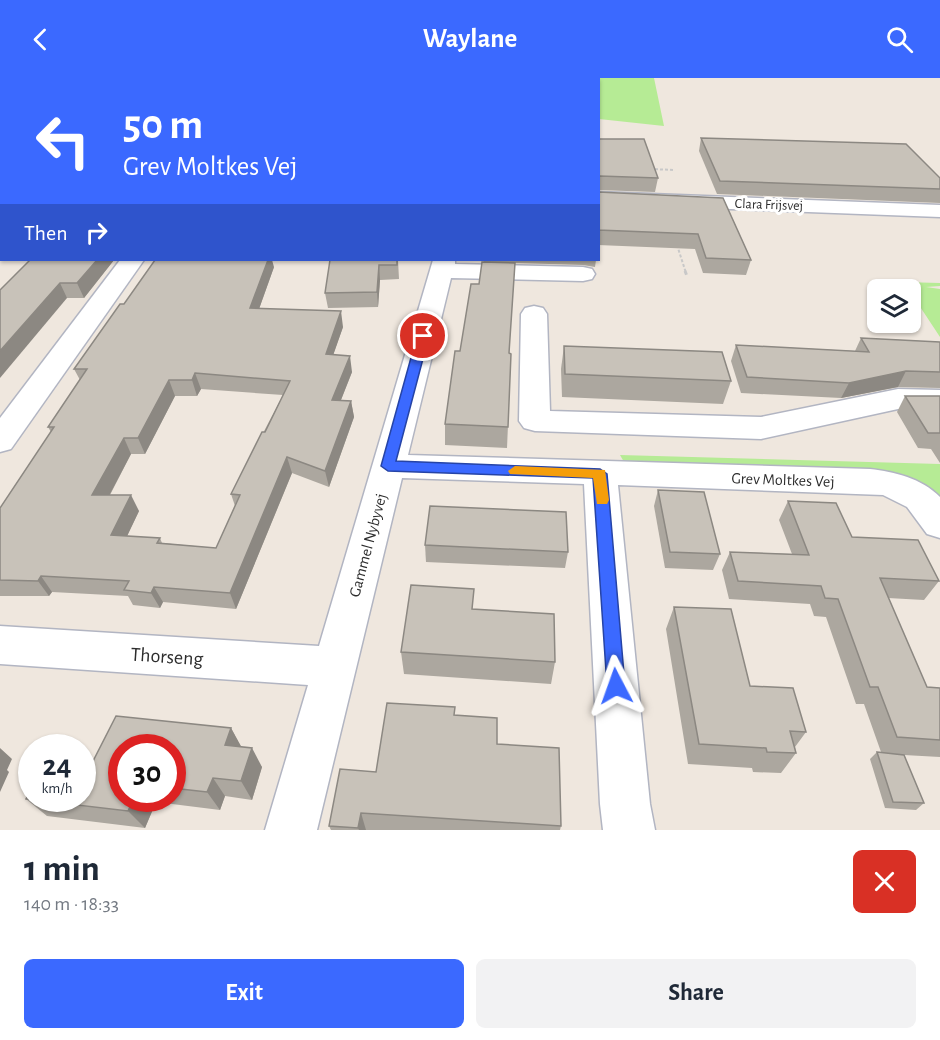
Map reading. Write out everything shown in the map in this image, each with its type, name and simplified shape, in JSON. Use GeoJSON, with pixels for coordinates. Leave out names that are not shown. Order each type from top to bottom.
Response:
{"type":"FeatureCollection","features":[{"type":"Feature","properties":{"kind":"street","name":"Clara Frijsvej"},"geometry":{"type":"LineString","coordinates":[[600,198],[940,211]]}},
{"type":"Feature","properties":{"kind":"street"},"geometry":{"type":"LineString","coordinates":[[0,441],[131,261]]}},
{"type":"Feature","properties":{"kind":"street"},"geometry":{"type":"LineString","coordinates":[[442,265],[583,274]]}},
{"type":"Feature","properties":{"kind":"street","name":"Gammel Nybyvej"},"geometry":{"type":"LineString","coordinates":[[291,830],[442,265]]}},
{"type":"Feature","properties":{"kind":"street"},"geometry":{"type":"LineString","coordinates":[[534,314],[535,421],[761,428],[898,399],[940,400]]}},
{"type":"Feature","properties":{"kind":"street"},"geometry":{"type":"LineString","coordinates":[[598,424],[604,474],[625,804],[629,830]]}},
{"type":"Feature","properties":{"kind":"street","name":"Grev Moltkes Vej"},"geometry":{"type":"LineString","coordinates":[[388,466],[858,481],[891,484],[926,502],[940,524]]}},
{"type":"Feature","properties":{"kind":"street","name":"Thorseng"},"geometry":{"type":"LineString","coordinates":[[0,645],[334,667]]}},
{"type":"Feature","properties":{"kind":"path"},"geometry":{"type":"LineString","coordinates":[[642,169],[675,170]]}},
{"type":"Feature","properties":{"kind":"path"},"geometry":{"type":"LineString","coordinates":[[663,201],[687,276]]}},
{"type":"Feature","properties":{"kind":"green space"},"geometry":{"type":"Polygon","coordinates":[[[600,78],[654,78],[664,126],[600,119],[600,78]]]}},
{"type":"Feature","properties":{"kind":"green space"},"geometry":{"type":"Polygon","coordinates":[[[921,282],[940,283],[940,286],[926,287],[940,289],[940,337],[921,308],[921,282]]]}},
{"type":"Feature","properties":{"kind":"green space"},"geometry":{"type":"Polygon","coordinates":[[[620,455],[940,464],[940,501],[624,462],[620,455]]]}},
{"type":"Feature","properties":{"kind":"building"},"geometry":{"type":"Polygon","coordinates":[[[701,138],[906,144],[940,178],[940,189],[720,181],[701,138]]]}},
{"type":"Feature","properties":{"kind":"building"},"geometry":{"type":"Polygon","coordinates":[[[600,139],[644,139],[658,178],[600,176],[600,139]]]}},
{"type":"Feature","properties":{"kind":"building"},"geometry":{"type":"Polygon","coordinates":[[[600,192],[723,198],[751,260],[706,258],[698,234],[600,230],[600,192]]]}},
{"type":"Feature","properties":{"kind":"building"},"geometry":{"type":"Polygon","coordinates":[[[29,261],[96,261],[77,283],[60,283],[0,351],[0,290],[29,261]]]}},
{"type":"Feature","properties":{"kind":"building"},"geometry":{"type":"Polygon","coordinates":[[[154,261],[268,261],[250,308],[341,311],[326,354],[350,356],[332,400],[351,401],[325,471],[287,457],[230,593],[154,587],[151,593],[124,590],[129,581],[41,576],[38,581],[0,580],[0,508],[54,427],[48,427],[87,369],[74,369],[120,304],[124,304],[154,261]],[[195,373],[192,380],[169,380],[138,438],[124,438],[92,495],[131,495],[111,535],[160,538],[157,543],[216,548],[240,495],[231,494],[262,432],[265,432],[290,381],[195,373]]]}},
{"type":"Feature","properties":{"kind":"building"},"geometry":{"type":"Polygon","coordinates":[[[330,261],[397,261],[397,265],[379,265],[377,292],[325,293],[330,261]]]}},
{"type":"Feature","properties":{"kind":"building"},"geometry":{"type":"Polygon","coordinates":[[[482,262],[515,263],[509,353],[511,354],[508,427],[445,424],[455,351],[460,351],[471,284],[479,284],[482,262]]]}},
{"type":"Feature","properties":{"kind":"building"},"geometry":{"type":"Polygon","coordinates":[[[861,338],[940,342],[940,372],[906,371],[849,383],[747,377],[736,345],[869,352],[861,338]]]}},
{"type":"Feature","properties":{"kind":"building"},"geometry":{"type":"Polygon","coordinates":[[[564,346],[722,352],[731,381],[565,374],[564,346]]]}},
{"type":"Feature","properties":{"kind":"building"},"geometry":{"type":"Polygon","coordinates":[[[905,396],[940,396],[940,433],[928,433],[905,396]]]}},
{"type":"Feature","properties":{"kind":"building"},"geometry":{"type":"Polygon","coordinates":[[[658,490],[704,492],[720,554],[670,552],[658,490]]]}},
{"type":"Feature","properties":{"kind":"building"},"geometry":{"type":"Polygon","coordinates":[[[788,501],[836,503],[852,537],[918,540],[939,581],[880,578],[927,687],[940,688],[940,740],[897,737],[878,687],[870,687],[838,599],[825,598],[821,586],[738,581],[730,552],[809,555],[788,501]]]}},
{"type":"Feature","properties":{"kind":"building"},"geometry":{"type":"Polygon","coordinates":[[[430,506],[566,512],[568,552],[425,545],[430,506]]]}},
{"type":"Feature","properties":{"kind":"building"},"geometry":{"type":"Polygon","coordinates":[[[411,585],[474,589],[472,609],[554,614],[555,662],[401,652],[411,585]]]}},
{"type":"Feature","properties":{"kind":"building"},"geometry":{"type":"Polygon","coordinates":[[[674,607],[731,609],[750,686],[793,688],[806,732],[790,731],[796,753],[767,752],[766,748],[699,744],[674,607]]]}},
{"type":"Feature","properties":{"kind":"building"},"geometry":{"type":"Polygon","coordinates":[[[387,703],[455,707],[454,715],[497,718],[497,744],[559,748],[561,826],[361,813],[358,828],[329,826],[340,769],[376,772],[387,703]]]}},
{"type":"Feature","properties":{"kind":"building"},"geometry":{"type":"Polygon","coordinates":[[[116,716],[231,728],[225,745],[252,748],[241,781],[213,778],[207,792],[186,790],[186,734],[108,734],[108,809],[96,807],[96,755],[116,716]]]}},
{"type":"Feature","properties":{"kind":"building"},"geometry":{"type":"Polygon","coordinates":[[[877,752],[904,755],[924,803],[893,802],[877,752]]]}},
{"type":"Feature","properties":{"kind":"slow traffic"},"geometry":{"type":"LineString","coordinates":[[515,471],[600,474],[602,500]]}},
{"type":"Feature","properties":{"kind":"route"},"geometry":{"type":"LineString","coordinates":[[423,336],[388,466],[600,474],[616,686]]}}]}
